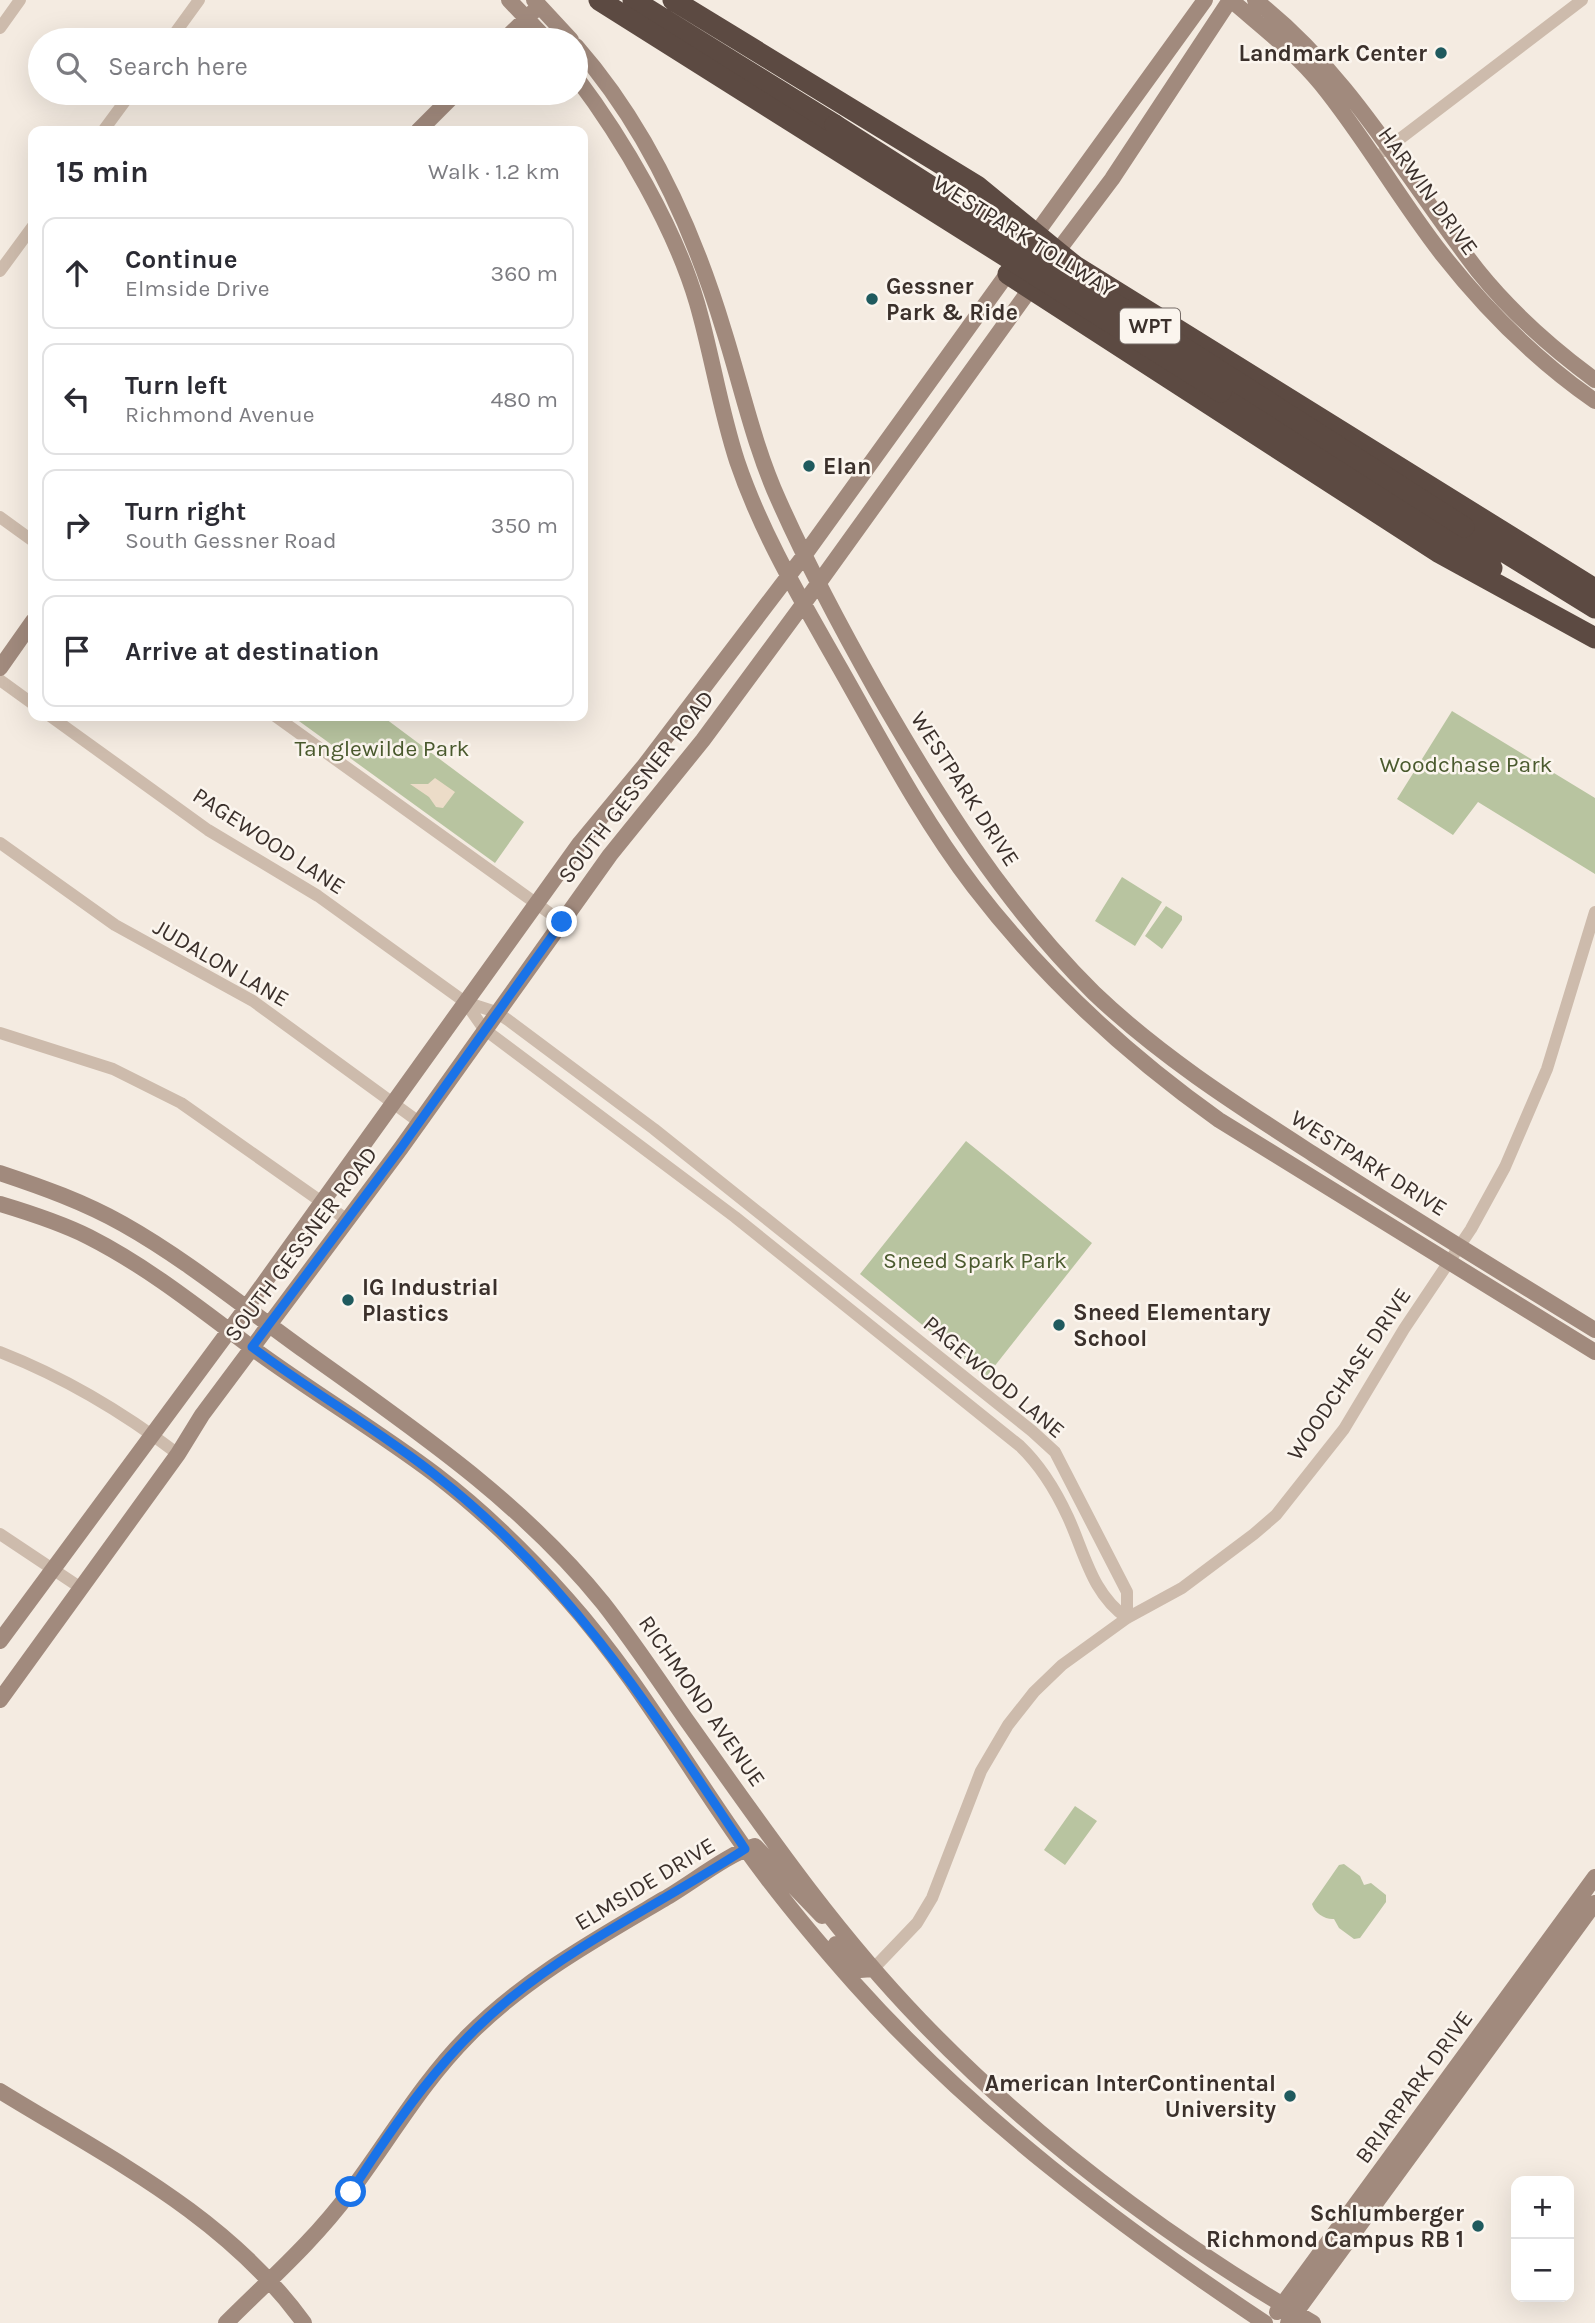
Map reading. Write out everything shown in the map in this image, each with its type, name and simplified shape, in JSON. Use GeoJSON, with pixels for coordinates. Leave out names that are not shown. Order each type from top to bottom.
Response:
{"type":"FeatureCollection","features":[{"type":"Feature","properties":{"kind":"highway","name":"WESTPARK TOLLWAY"},"geometry":{"type":"LineString","coordinates":[[598,0],[1221,392],[1595,636]]}},
{"type":"Feature","properties":{"kind":"highway","name":"WESTPARK TOLLWAY"},"geometry":{"type":"LineString","coordinates":[[632,0],[835,125],[1595,608]]}},
{"type":"Feature","properties":{"kind":"highway"},"geometry":{"type":"LineString","coordinates":[[673,0],[977,186],[1084,272],[1595,589]]}},
{"type":"Feature","properties":{"kind":"highway"},"geometry":{"type":"LineString","coordinates":[[1008,274],[1437,552],[1595,636]]}},
{"type":"Feature","properties":{"kind":"main road"},"geometry":{"type":"LineString","coordinates":[[509,0],[537,28]]}},
{"type":"Feature","properties":{"kind":"main road","name":"SOUTH GESSNER ROAD"},"geometry":{"type":"LineString","coordinates":[[0,1642],[394,1104],[580,842],[644,766],[803,557],[1205,0]]}},
{"type":"Feature","properties":{"kind":"main road","name":"SOUTH GESSNER ROAD"},"geometry":{"type":"LineString","coordinates":[[0,1700],[496,1012],[666,785],[703,740],[1112,179],[1231,0]]}},
{"type":"Feature","properties":{"kind":"main road","name":"HARWIN DRIVE"},"geometry":{"type":"LineString","coordinates":[[1231,0],[1321,83],[1441,253],[1490,310],[1540,359],[1595,401]]}},
{"type":"Feature","properties":{"kind":"main road","name":"HARWIN DRIVE"},"geometry":{"type":"LineString","coordinates":[[1255,0],[1340,80],[1480,273],[1529,325],[1595,380]]}},
{"type":"Feature","properties":{"kind":"main road"},"geometry":{"type":"LineString","coordinates":[[516,28],[537,3]]}},
{"type":"Feature","properties":{"kind":"main road"},"geometry":{"type":"LineString","coordinates":[[537,3],[542,28]]}},
{"type":"Feature","properties":{"kind":"main road","name":"WESTPARK DRIVE"},"geometry":{"type":"LineString","coordinates":[[588,60],[610,87],[641,133],[689,233],[707,278],[768,475],[803,557],[906,741],[989,872],[1091,990],[1158,1050],[1229,1100],[1459,1247],[1594,1329]]}},
{"type":"Feature","properties":{"kind":"main road","name":"WESTPARK DRIVE"},"geometry":{"type":"LineString","coordinates":[[588,95],[647,189],[689,283],[737,460],[787,576],[916,803],[973,886],[1081,1008],[1185,1096],[1219,1120],[1589,1349]]}},
{"type":"Feature","properties":{"kind":"main road"},"geometry":{"type":"LineString","coordinates":[[423,126],[444,105]]}},
{"type":"Feature","properties":{"kind":"main road"},"geometry":{"type":"LineString","coordinates":[[620,143],[641,133]]}},
{"type":"Feature","properties":{"kind":"main road"},"geometry":{"type":"LineString","coordinates":[[689,283],[707,278]]}},
{"type":"Feature","properties":{"kind":"main road"},"geometry":{"type":"LineString","coordinates":[[1490,310],[1503,297]]}},
{"type":"Feature","properties":{"kind":"main road"},"geometry":{"type":"LineString","coordinates":[[912,406],[935,422]]}},
{"type":"Feature","properties":{"kind":"main road"},"geometry":{"type":"LineString","coordinates":[[0,668],[28,628]]}},
{"type":"Feature","properties":{"kind":"main road"},"geometry":{"type":"LineString","coordinates":[[888,751],[906,741]]}},
{"type":"Feature","properties":{"kind":"main road"},"geometry":{"type":"LineString","coordinates":[[644,766],[666,785]]}},
{"type":"Feature","properties":{"kind":"main road"},"geometry":{"type":"LineString","coordinates":[[973,886],[989,872]]}},
{"type":"Feature","properties":{"kind":"main road"},"geometry":{"type":"LineString","coordinates":[[0,1194],[3,1174]]}},
{"type":"Feature","properties":{"kind":"main road","name":"RICHMOND AVENUE"},"geometry":{"type":"LineString","coordinates":[[3,1174],[65,1195],[123,1224],[413,1428],[506,1501],[564,1556],[632,1640],[764,1829],[832,1919],[921,2021],[1003,2098],[1077,2162],[1288,2314],[1313,2323]]}},
{"type":"Feature","properties":{"kind":"main road","name":"RICHMOND AVENUE"},"geometry":{"type":"LineString","coordinates":[[0,1204],[87,1236],[148,1272],[440,1478],[550,1580],[602,1642],[745,1849],[875,2004],[988,2113],[1079,2192],[1129,2230],[1267,2323]]}},
{"type":"Feature","properties":{"kind":"main road"},"geometry":{"type":"LineString","coordinates":[[1589,1349],[1594,1329]]}},
{"type":"Feature","properties":{"kind":"main road"},"geometry":{"type":"LineString","coordinates":[[392,1443],[413,1428]]}},
{"type":"Feature","properties":{"kind":"main road"},"geometry":{"type":"LineString","coordinates":[[650,1709],[669,1692]]}},
{"type":"Feature","properties":{"kind":"main road"},"geometry":{"type":"LineString","coordinates":[[745,1849],[755,1846],[761,1849],[817,1914],[832,1919]]}},
{"type":"Feature","properties":{"kind":"main road","name":"ELMSIDE DRIVE"},"geometry":{"type":"LineString","coordinates":[[226,2323],[269,2281],[351,2192],[396,2124],[457,2049],[485,2020],[509,1999],[597,1937],[745,1849]]}},
{"type":"Feature","properties":{"kind":"main road","name":"BRIARPARK DRIVE"},"geometry":{"type":"LineString","coordinates":[[1288,2314],[1595,1877]]}},
{"type":"Feature","properties":{"kind":"main road","name":"BRIARPARK DRIVE"},"geometry":{"type":"LineString","coordinates":[[1267,2323],[1288,2314],[1595,1903]]}},
{"type":"Feature","properties":{"kind":"main road"},"geometry":{"type":"LineString","coordinates":[[798,1913],[824,1931],[860,1970],[868,1972],[873,1969]]}},
{"type":"Feature","properties":{"kind":"main road"},"geometry":{"type":"LineString","coordinates":[[0,2091],[171,2195],[269,2281],[304,2323]]}},
{"type":"Feature","properties":{"kind":"main road"},"geometry":{"type":"LineString","coordinates":[[988,2113],[1003,2098]]}},
{"type":"Feature","properties":{"kind":"main road"},"geometry":{"type":"LineString","coordinates":[[1129,2230],[1139,2208]]}},
{"type":"Feature","properties":{"kind":"street"},"geometry":{"type":"LineString","coordinates":[[0,28],[20,0]]}},
{"type":"Feature","properties":{"kind":"street"},"geometry":{"type":"LineString","coordinates":[[179,28],[200,0]]}},
{"type":"Feature","properties":{"kind":"street"},"geometry":{"type":"LineString","coordinates":[[1376,158],[1551,27],[1582,0]]}},
{"type":"Feature","properties":{"kind":"street"},"geometry":{"type":"LineString","coordinates":[[107,126],[122,105]]}},
{"type":"Feature","properties":{"kind":"street"},"geometry":{"type":"LineString","coordinates":[[0,271],[28,233]]}},
{"type":"Feature","properties":{"kind":"street"},"geometry":{"type":"LineString","coordinates":[[0,517],[28,537]]}},
{"type":"Feature","properties":{"kind":"street"},"geometry":{"type":"LineString","coordinates":[[0,680],[28,700]]}},
{"type":"Feature","properties":{"kind":"street","name":"PAGEWOOD LANE"},"geometry":{"type":"LineString","coordinates":[[57,721],[208,830],[318,896],[465,1002],[496,1012],[693,1159],[1055,1452],[1127,1592],[1127,1618]]}},
{"type":"Feature","properties":{"kind":"street"},"geometry":{"type":"LineString","coordinates":[[282,721],[562,922]]}},
{"type":"Feature","properties":{"kind":"street","name":"JUDALON LANE"},"geometry":{"type":"LineString","coordinates":[[0,842],[116,925],[253,1001],[419,1122]]}},
{"type":"Feature","properties":{"kind":"street","name":"WOODCHASE DRIVE"},"geometry":{"type":"LineString","coordinates":[[873,1969],[917,1923],[932,1898],[981,1771],[1008,1725],[1034,1692],[1062,1665],[1127,1618],[1182,1588],[1276,1515],[1344,1429],[1404,1329],[1450,1262],[1505,1167],[1538,1092],[1595,912]]}},
{"type":"Feature","properties":{"kind":"street","name":"PAGEWOOD LANE"},"geometry":{"type":"LineString","coordinates":[[465,1002],[484,1030],[735,1217],[1020,1446],[1036,1461],[1062,1506],[1106,1603],[1127,1618]]}},
{"type":"Feature","properties":{"kind":"street"},"geometry":{"type":"LineString","coordinates":[[0,1033],[84,1058],[142,1082],[181,1103],[346,1219]]}},
{"type":"Feature","properties":{"kind":"street"},"geometry":{"type":"LineString","coordinates":[[0,1352],[59,1377],[152,1434],[178,1454]]}},
{"type":"Feature","properties":{"kind":"street"},"geometry":{"type":"LineString","coordinates":[[0,1534],[81,1588]]}},
{"type":"Feature","properties":{"kind":"green space","name":"Woodchase Park"},"geometry":{"type":"Polygon","coordinates":[[[1452,711],[1595,798],[1595,874],[1478,802],[1453,835],[1397,799],[1452,711]]]}},
{"type":"Feature","properties":{"kind":"green space","name":"Tanglewilde Park"},"geometry":{"type":"Polygon","coordinates":[[[299,721],[389,721],[524,822],[495,863],[299,721]]]}},
{"type":"Feature","properties":{"kind":"green space"},"geometry":{"type":"Polygon","coordinates":[[[1122,877],[1162,902],[1135,946],[1095,921],[1122,877]]]}},
{"type":"Feature","properties":{"kind":"green space"},"geometry":{"type":"Polygon","coordinates":[[[1166,906],[1182,916],[1182,920],[1162,949],[1145,936],[1166,906]]]}},
{"type":"Feature","properties":{"kind":"green space","name":"Sneed Spark Park"},"geometry":{"type":"Polygon","coordinates":[[[966,1141],[1092,1243],[986,1377],[860,1274],[966,1141]]]}},
{"type":"Feature","properties":{"kind":"green space"},"geometry":{"type":"Polygon","coordinates":[[[1075,1806],[1097,1821],[1065,1865],[1044,1850],[1075,1806]]]}},
{"type":"Feature","properties":{"kind":"green space"},"geometry":{"type":"Polygon","coordinates":[[[1344,1864],[1360,1876],[1364,1885],[1371,1883],[1386,1895],[1386,1902],[1360,1938],[1354,1939],[1339,1928],[1334,1919],[1318,1913],[1312,1904],[1339,1865],[1344,1864]]]}},
{"type":"Feature","properties":{"kind":"shaded area"},"geometry":{"type":"Polygon","coordinates":[[[435,778],[455,792],[443,808],[436,807],[429,797],[410,784],[428,784],[435,778]]]}},
{"type":"Feature","properties":{"kind":"place","name":"Landmark Center"},"geometry":{"type":"Point","coordinates":[1441,53]}},
{"type":"Feature","properties":{"kind":"place","name":"Gessner Park & Ride"},"geometry":{"type":"Point","coordinates":[872,299]}},
{"type":"Feature","properties":{"kind":"place","name":"Elan"},"geometry":{"type":"Point","coordinates":[809,466]}},
{"type":"Feature","properties":{"kind":"place","name":"IG Industrial Plastics"},"geometry":{"type":"Point","coordinates":[348,1300]}},
{"type":"Feature","properties":{"kind":"place","name":"Sneed Elementary School"},"geometry":{"type":"Point","coordinates":[1059,1325]}},
{"type":"Feature","properties":{"kind":"place","name":"American InterContinental University"},"geometry":{"type":"Point","coordinates":[1290,2096]}},
{"type":"Feature","properties":{"kind":"place","name":"Schlumberger Richmond Campus RB 1"},"geometry":{"type":"Point","coordinates":[1478,2226]}},
{"type":"Feature","properties":{"kind":"route"},"geometry":{"type":"LineString","coordinates":[[351,2192],[396,2124],[457,2049],[509,1999],[597,1937],[745,1849],[618,1663],[550,1580],[440,1478],[252,1347],[401,1148],[562,922]]}}]}
